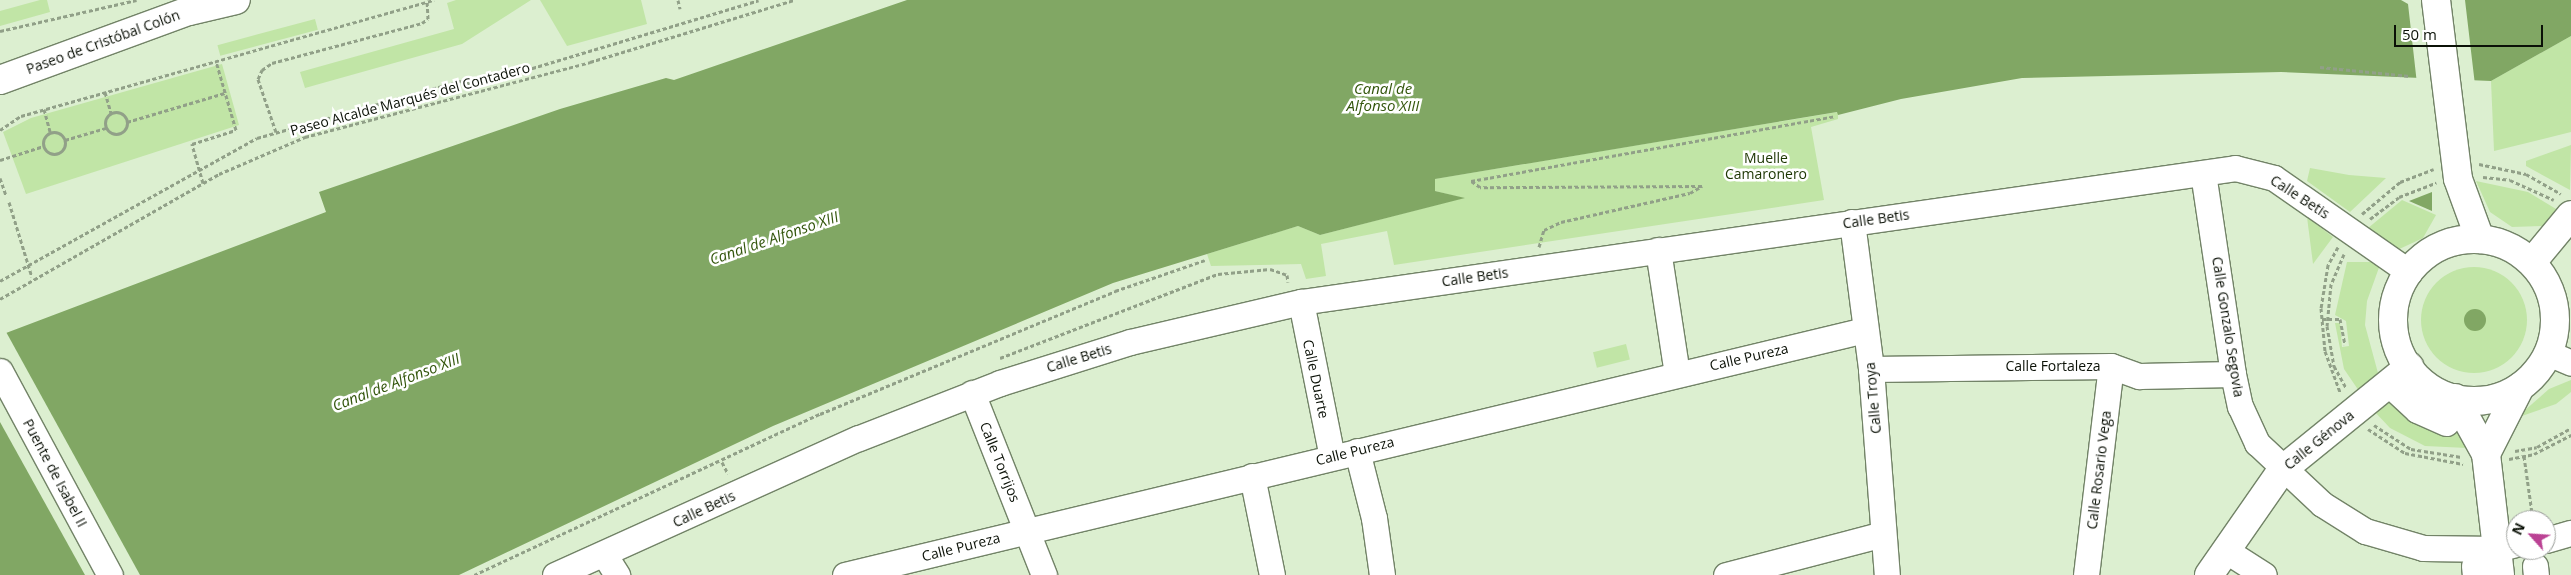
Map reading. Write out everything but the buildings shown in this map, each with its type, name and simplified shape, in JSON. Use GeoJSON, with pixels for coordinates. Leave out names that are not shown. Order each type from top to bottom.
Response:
{"type":"FeatureCollection","features":[{"type":"Feature","properties":{"kind":"main road","name":"Paseo de Cristóbal Colón"},"geometry":{"type":"LineString","coordinates":[[0,80],[32,66],[190,11],[236,0]]}},
{"type":"Feature","properties":{"kind":"main road"},"geometry":{"type":"LineString","coordinates":[[2436,0],[2464,165],[2480,239]]}},
{"type":"Feature","properties":{"kind":"main road"},"geometry":{"type":"LineString","coordinates":[[0,62],[32,66]]}},
{"type":"Feature","properties":{"kind":"main road"},"geometry":{"type":"LineString","coordinates":[[2448,243],[2464,165]]}},
{"type":"Feature","properties":{"kind":"main road"},"geometry":{"type":"LineString","coordinates":[[2532,262],[2566,218]]}},
{"type":"Feature","properties":{"kind":"main road"},"geometry":{"type":"LineString","coordinates":[[2450,411],[2520,387],[2560,358],[2554,334],[2552,296],[2532,262],[2517,250],[2480,239],[2448,243],[2409,272],[2394,320],[2395,336],[2399,376],[2437,392],[2450,411],[2494,456]]}},
{"type":"Feature","properties":{"kind":"main road","name":"Calle Génova"},"geometry":{"type":"LineString","coordinates":[[2209,575],[2282,470],[2399,376]]}},
{"type":"Feature","properties":{"kind":"main road"},"geometry":{"type":"LineString","coordinates":[[2504,556],[2494,456],[2520,387]]}},
{"type":"Feature","properties":{"kind":"street","name":"Calle Betis"},"geometry":{"type":"LineString","coordinates":[[556,575],[859,438],[972,393],[1130,342],[1295,294],[1658,250],[2235,168],[2262,173],[2409,272]]}},
{"type":"Feature","properties":{"kind":"street","name":"Calle Gonzalo Segovia"},"geometry":{"type":"LineString","coordinates":[[2203,173],[2233,374],[2240,406],[2257,443],[2282,470],[2322,504],[2365,531],[2423,548],[2504,556]]}},
{"type":"Feature","properties":{"kind":"street","name":"Calle Troya"},"geometry":{"type":"LineString","coordinates":[[1852,222],[1871,369],[1887,575]]}},
{"type":"Feature","properties":{"kind":"street"},"geometry":{"type":"LineString","coordinates":[[1658,250],[1677,374]]}},
{"type":"Feature","properties":{"kind":"street","name":"Calle Duarte"},"geometry":{"type":"LineString","coordinates":[[1295,294],[1332,457]]}},
{"type":"Feature","properties":{"kind":"street","name":"Calle Pureza"},"geometry":{"type":"LineString","coordinates":[[845,575],[1866,330]]}},
{"type":"Feature","properties":{"kind":"street","name":"Calle Fortaleza"},"geometry":{"type":"LineString","coordinates":[[1871,369],[2111,366],[2139,376],[2233,374]]}},
{"type":"Feature","properties":{"kind":"street","name":"Calle Rosario Vega"},"geometry":{"type":"LineString","coordinates":[[2086,575],[2111,366]]}},
{"type":"Feature","properties":{"kind":"street","name":"Puente de Isabel II"},"geometry":{"type":"LineString","coordinates":[[0,371],[110,575]]}},
{"type":"Feature","properties":{"kind":"street","name":"Calle Torrijos"},"geometry":{"type":"LineString","coordinates":[[972,393],[1028,530],[1044,575]]}},
{"type":"Feature","properties":{"kind":"street"},"geometry":{"type":"LineString","coordinates":[[1356,451],[1374,518],[1382,575]]}},
{"type":"Feature","properties":{"kind":"street"},"geometry":{"type":"LineString","coordinates":[[1252,476],[1272,575]]}},
{"type":"Feature","properties":{"kind":"street"},"geometry":{"type":"LineString","coordinates":[[2556,537],[2571,533]]}},
{"type":"Feature","properties":{"kind":"street"},"geometry":{"type":"LineString","coordinates":[[1726,575],[1884,534]]}},
{"type":"Feature","properties":{"kind":"street"},"geometry":{"type":"LineString","coordinates":[[2225,550],[2264,575]]}},
{"type":"Feature","properties":{"kind":"street"},"geometry":{"type":"LineString","coordinates":[[604,554],[617,575]]}},
{"type":"Feature","properties":{"kind":"path"},"geometry":{"type":"LineString","coordinates":[[0,31],[137,0]]}},
{"type":"Feature","properties":{"kind":"path"},"geometry":{"type":"LineString","coordinates":[[0,130],[21,116],[44,109],[434,0]]}},
{"type":"Feature","properties":{"kind":"path"},"geometry":{"type":"LineString","coordinates":[[678,0],[680,9]]}},
{"type":"Feature","properties":{"kind":"path"},"geometry":{"type":"LineString","coordinates":[[0,281],[257,138],[460,81],[476,85],[759,0]]}},
{"type":"Feature","properties":{"kind":"path","name":"Paseo Alcalde Marqués del Contadero"},"geometry":{"type":"LineString","coordinates":[[0,299],[32,277],[203,183],[305,138],[590,62],[755,10],[794,0]]}},
{"type":"Feature","properties":{"kind":"path"},"geometry":{"type":"LineString","coordinates":[[753,1],[755,10]]}},
{"type":"Feature","properties":{"kind":"path"},"geometry":{"type":"LineString","coordinates":[[276,132],[258,79],[262,70],[272,63],[422,23],[428,19],[426,2]]}},
{"type":"Feature","properties":{"kind":"path"},"geometry":{"type":"LineString","coordinates":[[203,183],[192,144],[236,130],[216,61]]}},
{"type":"Feature","properties":{"kind":"path"},"geometry":{"type":"LineString","coordinates":[[2320,67],[2410,76]]}},
{"type":"Feature","properties":{"kind":"path"},"geometry":{"type":"LineString","coordinates":[[105,92],[112,113]]}},
{"type":"Feature","properties":{"kind":"path"},"geometry":{"type":"LineString","coordinates":[[65,140],[106,128],[118,134],[126,122],[225,93]]}},
{"type":"Feature","properties":{"kind":"path"},"geometry":{"type":"LineString","coordinates":[[44,109],[50,132],[44,146]]}},
{"type":"Feature","properties":{"kind":"path"},"geometry":{"type":"LineString","coordinates":[[112,113],[122,114],[126,122]]}},
{"type":"Feature","properties":{"kind":"path"},"geometry":{"type":"LineString","coordinates":[[106,128],[105,121],[112,113]]}},
{"type":"Feature","properties":{"kind":"path"},"geometry":{"type":"LineString","coordinates":[[1540,250],[1544,230],[1561,222],[1690,193],[1702,186],[1480,187],[1472,181],[1835,116]]}},
{"type":"Feature","properties":{"kind":"path"},"geometry":{"type":"LineString","coordinates":[[0,160],[44,146],[56,153],[63,150],[65,140],[61,134],[50,132]]}},
{"type":"Feature","properties":{"kind":"path"},"geometry":{"type":"LineString","coordinates":[[2464,165],[2478,176],[2510,180],[2566,218]]}},
{"type":"Feature","properties":{"kind":"path"},"geometry":{"type":"LineString","coordinates":[[2566,218],[2526,174],[2464,165],[2400,182],[2373,202],[2328,266],[2322,318],[2330,371],[2356,410],[2382,441],[2405,453],[2429,461],[2494,456],[2524,456],[2571,435]]}},
{"type":"Feature","properties":{"kind":"path"},"geometry":{"type":"LineString","coordinates":[[2455,458],[2428,455],[2393,441],[2356,410],[2334,366],[2327,319],[2331,284],[2352,232],[2399,197],[2464,165]]}},
{"type":"Feature","properties":{"kind":"path"},"geometry":{"type":"LineString","coordinates":[[0,178],[6,195]]}},
{"type":"Feature","properties":{"kind":"path"},"geometry":{"type":"LineString","coordinates":[[9,202],[32,277]]}},
{"type":"Feature","properties":{"kind":"path"},"geometry":{"type":"LineString","coordinates":[[474,575],[722,462],[820,414],[1106,295],[1205,260]]}},
{"type":"Feature","properties":{"kind":"path"},"geometry":{"type":"LineString","coordinates":[[990,362],[1218,274],[1270,269],[1287,275],[1295,294]]}},
{"type":"Feature","properties":{"kind":"path"},"geometry":{"type":"LineString","coordinates":[[2322,318],[2343,323],[2345,345]]}},
{"type":"Feature","properties":{"kind":"path"},"geometry":{"type":"LineString","coordinates":[[2494,456],[2537,447],[2571,428]]}},
{"type":"Feature","properties":{"kind":"path"},"geometry":{"type":"LineString","coordinates":[[2524,456],[2532,510]]}},
{"type":"Feature","properties":{"kind":"path"},"geometry":{"type":"LineString","coordinates":[[722,462],[728,474]]}},
{"type":"Feature","properties":{"kind":"green space"},"geometry":{"type":"Polygon","coordinates":[[[40,0],[47,0],[50,12],[0,26],[0,11],[40,0]]]}},
{"type":"Feature","properties":{"kind":"green space"},"geometry":{"type":"Polygon","coordinates":[[[456,0],[531,0],[462,44],[305,88],[300,72],[454,29],[447,3],[456,0]]]}},
{"type":"Feature","properties":{"kind":"green space"},"geometry":{"type":"Polygon","coordinates":[[[540,0],[641,0],[647,24],[567,46],[540,0]]]}},
{"type":"Feature","properties":{"kind":"green space"},"geometry":{"type":"Polygon","coordinates":[[[315,19],[318,30],[220,56],[217,45],[315,19]]]}},
{"type":"Feature","properties":{"kind":"green space"},"geometry":{"type":"Polygon","coordinates":[[[2571,36],[2571,132],[2494,151],[2491,81],[2571,36]]]}},
{"type":"Feature","properties":{"kind":"green space"},"geometry":{"type":"Polygon","coordinates":[[[222,64],[239,125],[26,194],[3,132],[31,118],[222,64]]]}},
{"type":"Feature","properties":{"kind":"green space","name":"Muelle Camaronero"},"geometry":{"type":"Polygon","coordinates":[[[1838,112],[1838,119],[1811,127],[1824,200],[1394,265],[1387,231],[1321,244],[1326,276],[1306,279],[1301,264],[1211,266],[1207,254],[1298,226],[1320,235],[1463,198],[1435,191],[1434,179],[1838,112]]]}},
{"type":"Feature","properties":{"kind":"green space"},"geometry":{"type":"Polygon","coordinates":[[[2571,145],[2570,190],[2526,166],[2526,161],[2571,145]]]}},
{"type":"Feature","properties":{"kind":"green space"},"geometry":{"type":"Polygon","coordinates":[[[2310,168],[2349,175],[2386,178],[2350,212],[2307,181],[2310,168]]]}},
{"type":"Feature","properties":{"kind":"green space"},"geometry":{"type":"Polygon","coordinates":[[[2476,181],[2528,192],[2561,212],[2542,226],[2512,227],[2490,212],[2476,181]]]}},
{"type":"Feature","properties":{"kind":"green space"},"geometry":{"type":"Polygon","coordinates":[[[2402,200],[2436,215],[2423,238],[2393,252],[2362,233],[2402,200]]]}},
{"type":"Feature","properties":{"kind":"green space"},"geometry":{"type":"Polygon","coordinates":[[[2307,217],[2333,237],[2313,264],[2307,217]]]}},
{"type":"Feature","properties":{"kind":"green space"},"geometry":{"type":"Polygon","coordinates":[[[2347,262],[2381,262],[2367,301],[2365,325],[2378,373],[2361,394],[2344,369],[2335,323],[2340,323],[2342,347],[2349,346],[2346,321],[2335,315],[2347,262]]]}},
{"type":"Feature","properties":{"kind":"green space"},"geometry":{"type":"Polygon","coordinates":[[[2474,267],[2494,271],[2512,282],[2523,300],[2527,320],[2523,340],[2512,358],[2494,369],[2474,373],[2454,369],[2436,358],[2425,340],[2421,320],[2425,300],[2436,282],[2454,271],[2474,267]]]}},
{"type":"Feature","properties":{"kind":"green space"},"geometry":{"type":"Polygon","coordinates":[[[1626,344],[1630,360],[1597,368],[1593,352],[1626,344]]]}},
{"type":"Feature","properties":{"kind":"green space"},"geometry":{"type":"Polygon","coordinates":[[[2571,380],[2571,392],[2556,404],[2516,418],[2549,389],[2571,380]]]}},
{"type":"Feature","properties":{"kind":"green space"},"geometry":{"type":"Polygon","coordinates":[[[2388,398],[2455,421],[2467,448],[2425,446],[2390,428],[2374,411],[2388,398]]]}},
{"type":"Feature","properties":{"kind":"water","name":"Canal de Alfonso XIII"},"geometry":{"type":"Polygon","coordinates":[[[907,0],[2571,0],[2571,36],[2491,81],[2281,72],[2022,78],[1901,99],[1838,115],[1837,112],[1435,179],[1435,191],[1465,198],[1320,235],[1298,226],[1113,283],[773,426],[459,575],[0,575],[0,338],[6,333],[326,212],[319,192],[560,109],[666,78],[674,80],[907,0]]]}},
{"type":"Feature","properties":{"kind":"water"},"geometry":{"type":"Polygon","coordinates":[[[2432,192],[2432,211],[2409,201],[2432,192]]]}},
{"type":"Feature","properties":{"kind":"water"},"geometry":{"type":"Polygon","coordinates":[[[2471,309],[2479,309],[2486,316],[2486,324],[2479,331],[2471,331],[2464,324],[2464,316],[2471,309]]]}},
{"type":"Feature","properties":{"kind":"pier"},"geometry":{"type":"Polygon","coordinates":[[[2401,0],[2465,0],[2475,85],[2417,84],[2408,4],[2401,0]]]}},
{"type":"Feature","properties":{"kind":"pier"},"geometry":{"type":"Polygon","coordinates":[[[5,330],[140,575],[85,575],[0,422],[0,335],[5,330]]]}}]}
